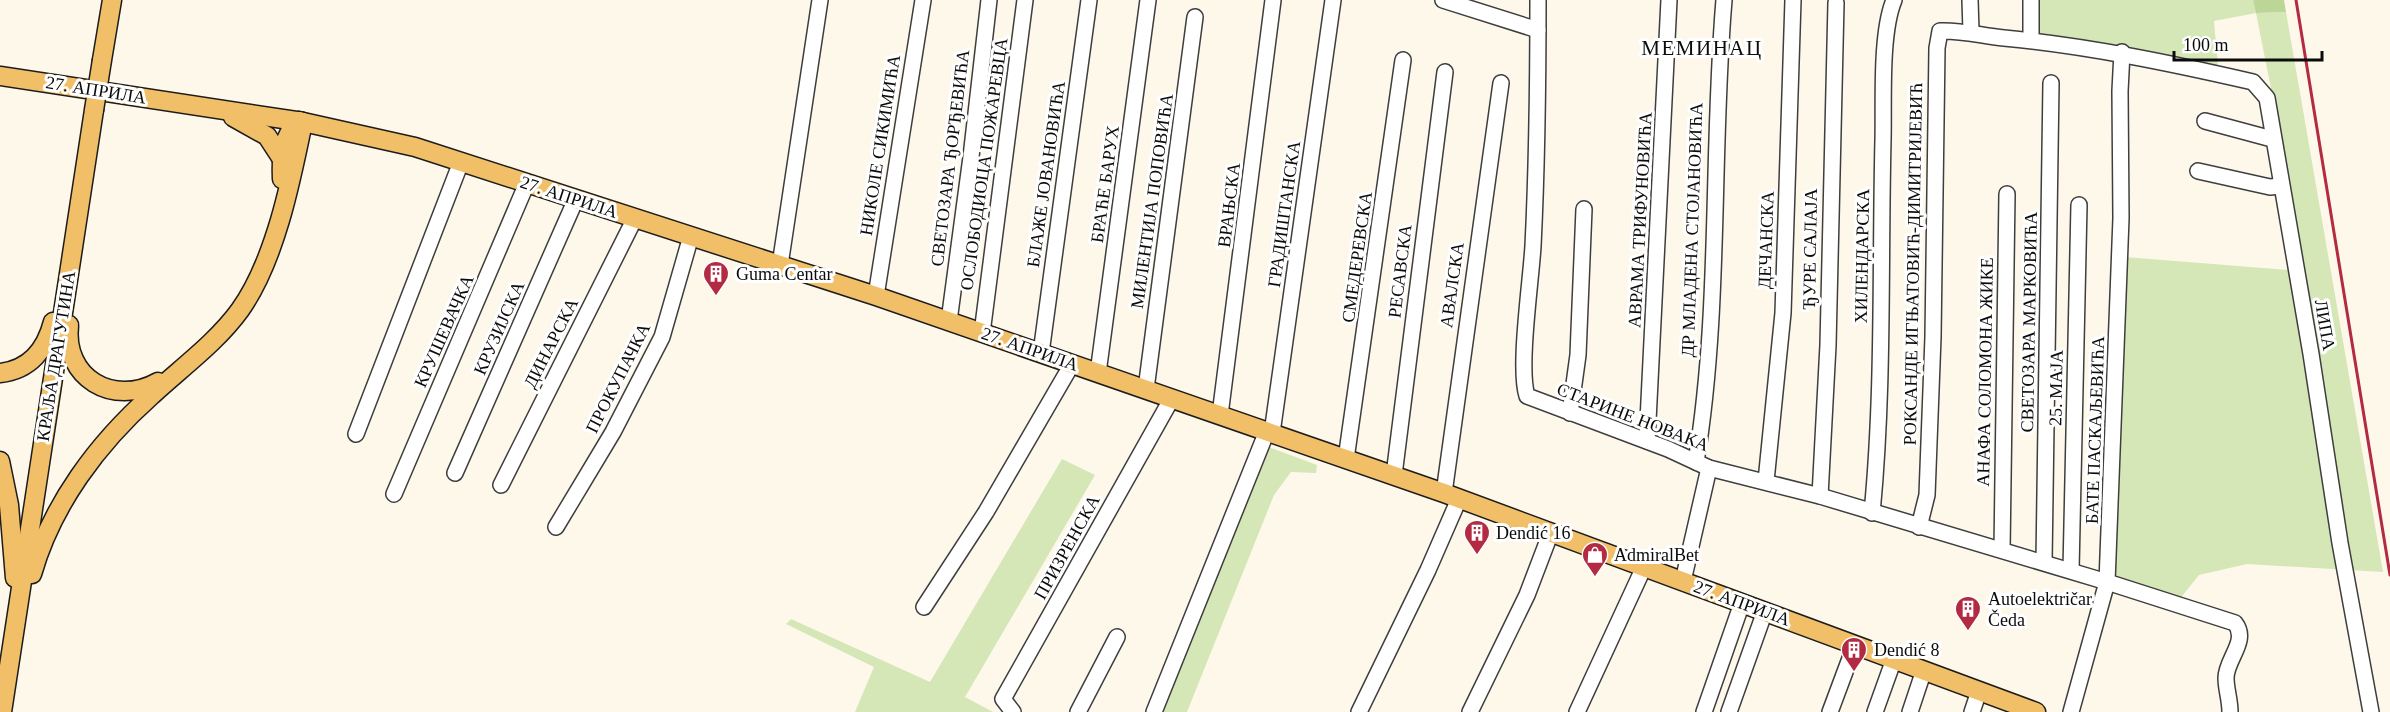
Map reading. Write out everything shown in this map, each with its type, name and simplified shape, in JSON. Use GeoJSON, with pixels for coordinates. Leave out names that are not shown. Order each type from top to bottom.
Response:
{"type":"FeatureCollection","features":[{"type":"Feature","properties":{"kind":"main road","name":"КРАЉА ДРАГУТИНА"},"geometry":{"type":"LineString","coordinates":[[2,712],[112,0]]}},
{"type":"Feature","properties":{"kind":"main road","name":"27. АПРИЛА"},"geometry":{"type":"LineString","coordinates":[[0,76],[301,121],[398,143],[461,162],[876,296],[1394,475],[1924,670],[2026,710]]}},
{"type":"Feature","properties":{"kind":"main road"},"geometry":{"type":"LineString","coordinates":[[218,109],[263,132],[273,143],[282,159]]}},
{"type":"Feature","properties":{"kind":"main road"},"geometry":{"type":"LineString","coordinates":[[283,202],[282,159],[287,135],[301,121]]}},
{"type":"Feature","properties":{"kind":"main road"},"geometry":{"type":"LineString","coordinates":[[15,627],[39,554],[64,501],[115,430],[217,336],[248,298],[273,243],[301,121]]}},
{"type":"Feature","properties":{"kind":"main road"},"geometry":{"type":"LineString","coordinates":[[0,373],[20,368],[38,354],[48,339],[57,302],[66,291]]}},
{"type":"Feature","properties":{"kind":"main road"},"geometry":{"type":"LineString","coordinates":[[66,291],[70,314],[68,335],[70,348],[75,361],[89,378],[111,390],[131,393],[174,375]]}},
{"type":"Feature","properties":{"kind":"main road"},"geometry":{"type":"LineString","coordinates":[[0,461],[12,524],[15,627]]}},
{"type":"Feature","properties":{"kind":"street"},"geometry":{"type":"LineString","coordinates":[[780,265],[820,0]]}},
{"type":"Feature","properties":{"kind":"street","name":"НИКОЛЕ СИКИМИЋА"},"geometry":{"type":"LineString","coordinates":[[876,296],[923,0]]}},
{"type":"Feature","properties":{"kind":"street","name":"СВЕТОЗАРА ЂОРЂЕВИЋА"},"geometry":{"type":"LineString","coordinates":[[949,321],[989,0]]}},
{"type":"Feature","properties":{"kind":"street","name":"ОСЛОБОДИОЦА ПОЖАРЕВЦА"},"geometry":{"type":"LineString","coordinates":[[982,333],[1025,0]]}},
{"type":"Feature","properties":{"kind":"street","name":"БЛАЖЕ ЈОВАНОВИЋА"},"geometry":{"type":"LineString","coordinates":[[1041,353],[1089,0]]}},
{"type":"Feature","properties":{"kind":"street","name":"БРАЋЕ БАРУХ"},"geometry":{"type":"LineString","coordinates":[[1098,373],[1148,0]]}},
{"type":"Feature","properties":{"kind":"street","name":"ВРАЊСКА"},"geometry":{"type":"LineString","coordinates":[[1220,415],[1273,0]]}},
{"type":"Feature","properties":{"kind":"street","name":"ГРАДИШТАНСКА"},"geometry":{"type":"LineString","coordinates":[[1154,712],[1269,432],[1333,0]]}},
{"type":"Feature","properties":{"kind":"street"},"geometry":{"type":"LineString","coordinates":[[1443,0],[1538,30]]}},
{"type":"Feature","properties":{"kind":"street","name":"СТАРИНЕ НОВАКА"},"geometry":{"type":"LineString","coordinates":[[1538,0],[1533,245],[1525,389],[1527,396],[1647,441],[1702,465],[1820,496],[2107,582]]}},
{"type":"Feature","properties":{"kind":"street","name":"АВРАМА ТРИФУНОВИЋА"},"geometry":{"type":"LineString","coordinates":[[1647,441],[1669,0]]}},
{"type":"Feature","properties":{"kind":"street","name":"ДР МЛАДЕНА СТОЈАНОВИЋА"},"geometry":{"type":"LineString","coordinates":[[1683,581],[1702,465],[1702,425],[1710,322],[1718,64],[1724,0]]}},
{"type":"Feature","properties":{"kind":"street","name":"ДЕЧАНСКА"},"geometry":{"type":"LineString","coordinates":[[1766,481],[1783,313],[1793,0]]}},
{"type":"Feature","properties":{"kind":"street","name":"ХИЛЕНДАРСКА"},"geometry":{"type":"LineString","coordinates":[[1872,513],[1880,391],[1884,94],[1887,30],[1894,0]]}},
{"type":"Feature","properties":{"kind":"street"},"geometry":{"type":"LineString","coordinates":[[1970,0],[1971,31]]}},
{"type":"Feature","properties":{"kind":"street"},"geometry":{"type":"LineString","coordinates":[[2031,0],[2031,40]]}},
{"type":"Feature","properties":{"kind":"street","name":"ЂУРЕ САЛАЈА"},"geometry":{"type":"LineString","coordinates":[[1820,496],[1828,345],[1836,3]]}},
{"type":"Feature","properties":{"kind":"street","name":"МИЛЕНТИЈА ПОПОВИЋА"},"geometry":{"type":"LineString","coordinates":[[1146,389],[1196,17]]}},
{"type":"Feature","properties":{"kind":"street","name":"РОКСАНДЕ ИГЊАТОВИЋ-ДИМИТРИЈЕВИЋ"},"geometry":{"type":"LineString","coordinates":[[1919,527],[1927,495],[1938,37],[1940,31],[1971,31]]}},
{"type":"Feature","properties":{"kind":"street","name":"ЛИПА"},"geometry":{"type":"LineString","coordinates":[[1971,31],[1988,36],[2122,52],[2253,82],[2266,98],[2311,354],[2340,543],[2371,712]]}},
{"type":"Feature","properties":{"kind":"street","name":"БАТЕ ПАСКАЉЕВИЋА"},"geometry":{"type":"LineString","coordinates":[[2071,712],[2107,582],[2121,230],[2122,52]]}},
{"type":"Feature","properties":{"kind":"street","name":"СМЕДЕРЕВСКА"},"geometry":{"type":"LineString","coordinates":[[1346,459],[1403,60]]}},
{"type":"Feature","properties":{"kind":"street","name":"РЕСАВСКА"},"geometry":{"type":"LineString","coordinates":[[1394,475],[1445,72]]}},
{"type":"Feature","properties":{"kind":"street","name":"АВАЛСКА"},"geometry":{"type":"LineString","coordinates":[[1359,712],[1428,570],[1451,496],[1501,83]]}},
{"type":"Feature","properties":{"kind":"street","name":"СВЕТОЗАРА МАРКОВИЋА"},"geometry":{"type":"LineString","coordinates":[[2044,562],[2051,83]]}},
{"type":"Feature","properties":{"kind":"street"},"geometry":{"type":"LineString","coordinates":[[2205,121],[2272,139]]}},
{"type":"Feature","properties":{"kind":"street"},"geometry":{"type":"LineString","coordinates":[[356,434],[461,162]]}},
{"type":"Feature","properties":{"kind":"street"},"geometry":{"type":"LineString","coordinates":[[2198,171],[2271,187],[2281,186]]}},
{"type":"Feature","properties":{"kind":"street","name":"КРУШЕВАЧКА"},"geometry":{"type":"LineString","coordinates":[[394,494],[527,183]]}},
{"type":"Feature","properties":{"kind":"street","name":"АНАФА СОЛОМОНА ЖИКЕ"},"geometry":{"type":"LineString","coordinates":[[2002,550],[2007,194]]}},
{"type":"Feature","properties":{"kind":"street","name":"КРУЗИЈСКА"},"geometry":{"type":"LineString","coordinates":[[455,473],[576,199]]}},
{"type":"Feature","properties":{"kind":"street","name":"25. МАЈА"},"geometry":{"type":"LineString","coordinates":[[2071,570],[2079,206]]}},
{"type":"Feature","properties":{"kind":"street"},"geometry":{"type":"LineString","coordinates":[[1570,413],[1578,355],[1584,209]]}},
{"type":"Feature","properties":{"kind":"street","name":"ДИНАРСКА"},"geometry":{"type":"LineString","coordinates":[[501,485],[635,218]]}},
{"type":"Feature","properties":{"kind":"street","name":"ПРОКУПАЧКА"},"geometry":{"type":"LineString","coordinates":[[556,527],[613,432],[662,337],[692,236]]}},
{"type":"Feature","properties":{"kind":"street"},"geometry":{"type":"LineString","coordinates":[[924,607],[986,512],[1072,364]]}},
{"type":"Feature","properties":{"kind":"street","name":"ПРИЗРЕНСКА"},"geometry":{"type":"LineString","coordinates":[[1013,712],[1003,699],[1172,398]]}},
{"type":"Feature","properties":{"kind":"street"},"geometry":{"type":"LineString","coordinates":[[1470,712],[1527,595],[1551,532]]}},
{"type":"Feature","properties":{"kind":"street"},"geometry":{"type":"LineString","coordinates":[[1577,712],[1644,567]]}},
{"type":"Feature","properties":{"kind":"street"},"geometry":{"type":"LineString","coordinates":[[2107,582],[2232,622],[2238,626],[2240,640],[2226,677],[2230,712]]}},
{"type":"Feature","properties":{"kind":"street"},"geometry":{"type":"LineString","coordinates":[[1704,712],[1742,603]]}},
{"type":"Feature","properties":{"kind":"street"},"geometry":{"type":"LineString","coordinates":[[1730,712],[1765,611]]}},
{"type":"Feature","properties":{"kind":"street"},"geometry":{"type":"LineString","coordinates":[[1078,712],[1117,637]]}},
{"type":"Feature","properties":{"kind":"street"},"geometry":{"type":"LineString","coordinates":[[1830,712],[1855,645]]}},
{"type":"Feature","properties":{"kind":"street"},"geometry":{"type":"LineString","coordinates":[[1875,712],[1894,659]]}},
{"type":"Feature","properties":{"kind":"street"},"geometry":{"type":"LineString","coordinates":[[1910,712],[1924,670]]}},
{"type":"Feature","properties":{"kind":"street"},"geometry":{"type":"LineString","coordinates":[[1972,712],[1979,691]]}},
{"type":"Feature","properties":{"kind":"green space"},"geometry":{"type":"Polygon","coordinates":[[[2035,0],[2253,0],[2256,13],[2214,21],[2218,67],[2037,34],[2035,0]]]}},
{"type":"Feature","properties":{"kind":"green space"},"geometry":{"type":"Polygon","coordinates":[[[2253,0],[2284,0],[2286,12],[2256,13],[2253,0]]]}},
{"type":"Feature","properties":{"kind":"green space"},"geometry":{"type":"Polygon","coordinates":[[[2286,12],[2383,572],[2247,564],[2199,575],[2179,600],[2114,580],[2125,257],[2301,271],[2286,164],[2256,13],[2286,12]]]}},
{"type":"Feature","properties":{"kind":"green space"},"geometry":{"type":"Polygon","coordinates":[[[1269,447],[1317,465],[1316,473],[1291,472],[1274,495],[1187,712],[1159,712],[1269,447]]]}},
{"type":"Feature","properties":{"kind":"green space"},"geometry":{"type":"Polygon","coordinates":[[[1062,459],[1095,475],[965,697],[993,712],[855,712],[874,667],[786,624],[791,619],[930,682],[1062,459]]]}},
{"type":"Feature","properties":{"kind":"railway"},"geometry":{"type":"LineString","coordinates":[[2296,0],[2390,575]]}},
{"type":"Feature","properties":{"kind":"place","name":"Guma Centar"},"geometry":{"type":"Point","coordinates":[716,297]}},
{"type":"Feature","properties":{"kind":"place","name":"Dendić 16"},"geometry":{"type":"Point","coordinates":[1477,556]}},
{"type":"Feature","properties":{"kind":"place","name":"AdmiralBet"},"geometry":{"type":"Point","coordinates":[1595,578]}},
{"type":"Feature","properties":{"kind":"place","name":"Autoelektričar Čeda"},"geometry":{"type":"Point","coordinates":[1968,632]}},
{"type":"Feature","properties":{"kind":"place","name":"Dendić 8"},"geometry":{"type":"Point","coordinates":[1854,673]}},
{"type":"Feature","properties":{"kind":"district","name":"МЕМИНАЦ"},"geometry":{"type":"Point","coordinates":[1702,48]}}]}
